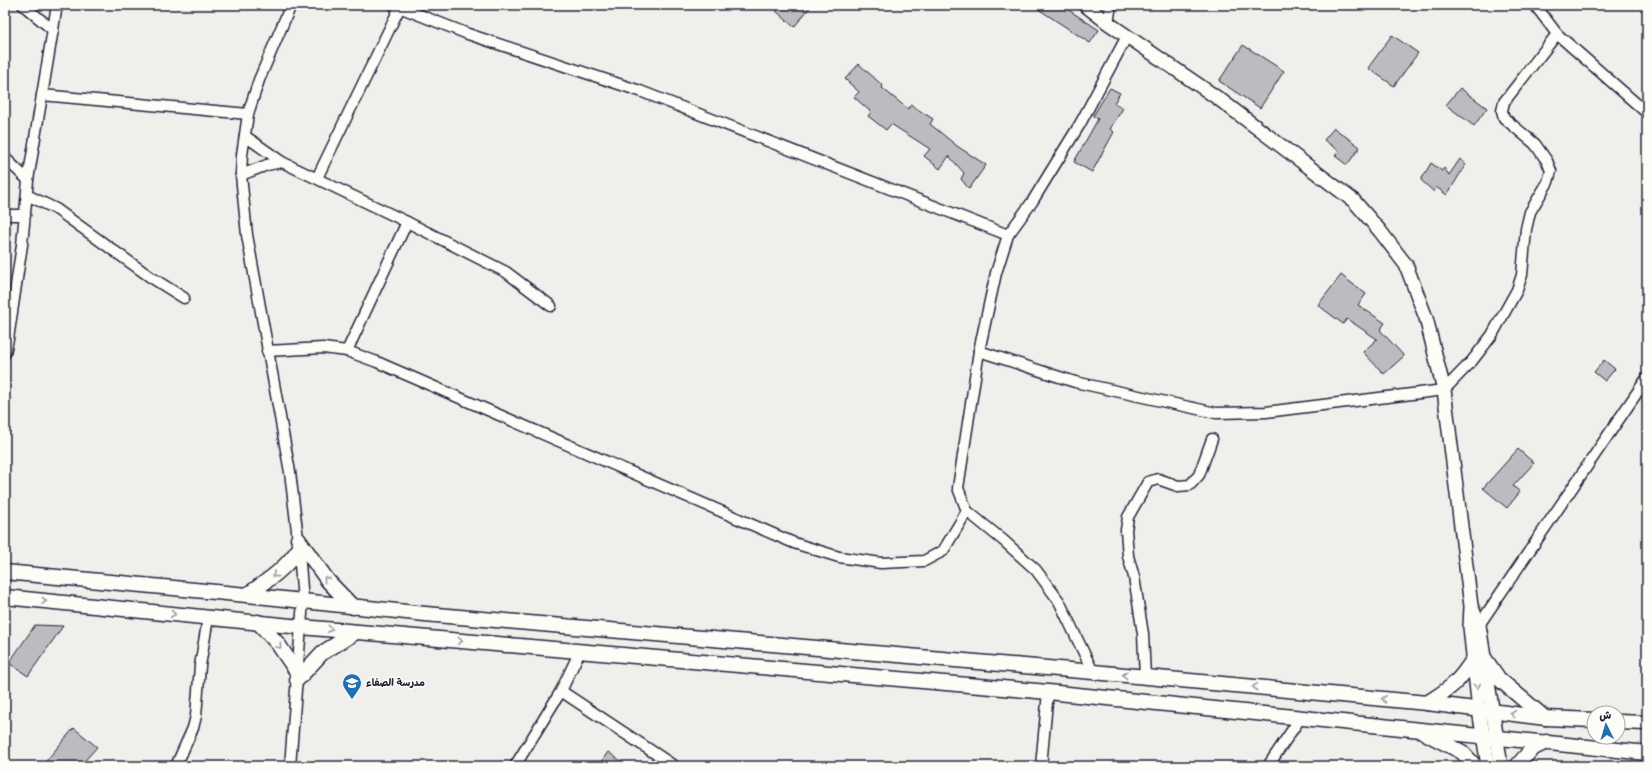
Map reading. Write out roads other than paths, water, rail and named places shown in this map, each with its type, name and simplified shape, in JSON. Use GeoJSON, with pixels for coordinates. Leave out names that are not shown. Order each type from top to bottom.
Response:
{"type":"FeatureCollection","features":[{"type":"Feature","properties":{"kind":"main road"},"geometry":{"type":"LineString","coordinates":[[247,594],[276,576],[285,568],[298,545],[328,581],[353,607]]}},
{"type":"Feature","properties":{"kind":"main road"},"geometry":{"type":"LineString","coordinates":[[5,572],[247,594],[353,607],[1093,672],[1427,704],[1546,718],[1586,720]]}},
{"type":"Feature","properties":{"kind":"main road"},"geometry":{"type":"LineString","coordinates":[[5,597],[301,627],[1048,692],[1416,728],[1647,753]]}},
{"type":"Feature","properties":{"kind":"main road"},"geometry":{"type":"LineString","coordinates":[[258,622],[278,644],[297,676],[322,653],[356,632]]}},
{"type":"Feature","properties":{"kind":"main road"},"geometry":{"type":"LineString","coordinates":[[1427,704],[1455,684],[1480,658],[1499,679],[1546,718]]}},
{"type":"Feature","properties":{"kind":"main road"},"geometry":{"type":"LineString","coordinates":[[1626,722],[1647,723]]}},
{"type":"Feature","properties":{"kind":"main road"},"geometry":{"type":"LineString","coordinates":[[1416,728],[1462,752],[1474,766]]}},
{"type":"Feature","properties":{"kind":"main road"},"geometry":{"type":"LineString","coordinates":[[1517,766],[1532,749],[1546,742]]}},
{"type":"Feature","properties":{"kind":"street"},"geometry":{"type":"LineString","coordinates":[[23,5],[53,30]]}},
{"type":"Feature","properties":{"kind":"street"},"geometry":{"type":"LineString","coordinates":[[5,353],[10,331],[28,180],[57,5]]}},
{"type":"Feature","properties":{"kind":"street"},"geometry":{"type":"LineString","coordinates":[[290,766],[303,601],[290,472],[247,235],[241,175],[242,155],[248,114],[259,80],[291,5]]}},
{"type":"Feature","properties":{"kind":"street"},"geometry":{"type":"LineString","coordinates":[[1085,5],[1108,23],[1219,99],[1348,196],[1380,232],[1406,265],[1426,318],[1444,390],[1474,626],[1480,658],[1485,711],[1490,736],[1501,766]]}},
{"type":"Feature","properties":{"kind":"street"},"geometry":{"type":"LineString","coordinates":[[1108,23],[1111,5]]}},
{"type":"Feature","properties":{"kind":"street"},"geometry":{"type":"LineString","coordinates":[[1535,5],[1557,34],[1647,113]]}},
{"type":"Feature","properties":{"kind":"street"},"geometry":{"type":"LineString","coordinates":[[317,178],[397,6],[468,34],[640,91],[1008,235]]}},
{"type":"Feature","properties":{"kind":"street"},"geometry":{"type":"LineString","coordinates":[[979,351],[1075,382],[1216,413],[1266,412],[1444,390],[1472,361],[1492,335],[1516,290],[1522,275],[1526,229],[1530,212],[1548,182],[1551,171],[1547,161],[1535,144],[1504,118],[1502,111],[1504,102],[1557,34]]}},
{"type":"Feature","properties":{"kind":"street"},"geometry":{"type":"LineString","coordinates":[[1093,672],[1059,601],[1036,570],[1004,541],[967,511],[958,488],[979,351],[996,273],[1008,235],[1032,202],[1072,138],[1127,36]]}},
{"type":"Feature","properties":{"kind":"street"},"geometry":{"type":"LineString","coordinates":[[42,95],[248,114]]}},
{"type":"Feature","properties":{"kind":"street"},"geometry":{"type":"LineString","coordinates":[[245,136],[282,162],[407,222],[506,272],[551,306]]}},
{"type":"Feature","properties":{"kind":"street"},"geometry":{"type":"LineString","coordinates":[[5,158],[28,180]]}},
{"type":"Feature","properties":{"kind":"street"},"geometry":{"type":"LineString","coordinates":[[241,175],[267,165],[282,162]]}},
{"type":"Feature","properties":{"kind":"street"},"geometry":{"type":"LineString","coordinates":[[27,195],[56,209],[149,276],[184,298]]}},
{"type":"Feature","properties":{"kind":"street"},"geometry":{"type":"LineString","coordinates":[[5,215],[25,215]]}},
{"type":"Feature","properties":{"kind":"street"},"geometry":{"type":"LineString","coordinates":[[347,351],[407,222]]}},
{"type":"Feature","properties":{"kind":"street"},"geometry":{"type":"LineString","coordinates":[[267,351],[323,348],[347,351],[377,362],[794,543],[839,557],[881,563],[924,561],[943,551],[967,511]]}},
{"type":"Feature","properties":{"kind":"street"},"geometry":{"type":"LineString","coordinates":[[1474,626],[1647,378]]}},
{"type":"Feature","properties":{"kind":"street"},"geometry":{"type":"LineString","coordinates":[[1144,677],[1143,634],[1134,577],[1126,542],[1128,517],[1148,482],[1158,479],[1178,486],[1190,485],[1199,475],[1212,439]]}},
{"type":"Feature","properties":{"kind":"street"},"geometry":{"type":"LineString","coordinates":[[176,766],[194,722],[200,666],[208,618]]}},
{"type":"Feature","properties":{"kind":"street"},"geometry":{"type":"LineString","coordinates":[[515,766],[561,691],[580,651]]}},
{"type":"Feature","properties":{"kind":"street"},"geometry":{"type":"LineString","coordinates":[[561,691],[674,766]]}},
{"type":"Feature","properties":{"kind":"street"},"geometry":{"type":"LineString","coordinates":[[1041,766],[1048,692]]}},
{"type":"Feature","properties":{"kind":"street"},"geometry":{"type":"LineString","coordinates":[[1268,766],[1301,717]]}},
{"type":"Feature","properties":{"kind":"street"},"geometry":{"type":"LineString","coordinates":[[1488,766],[1490,736]]}},
{"type":"Feature","properties":{"kind":"place","name":"مدرسة الصفاء"},"geometry":{"type":"Point","coordinates":[352,700]}}]}
